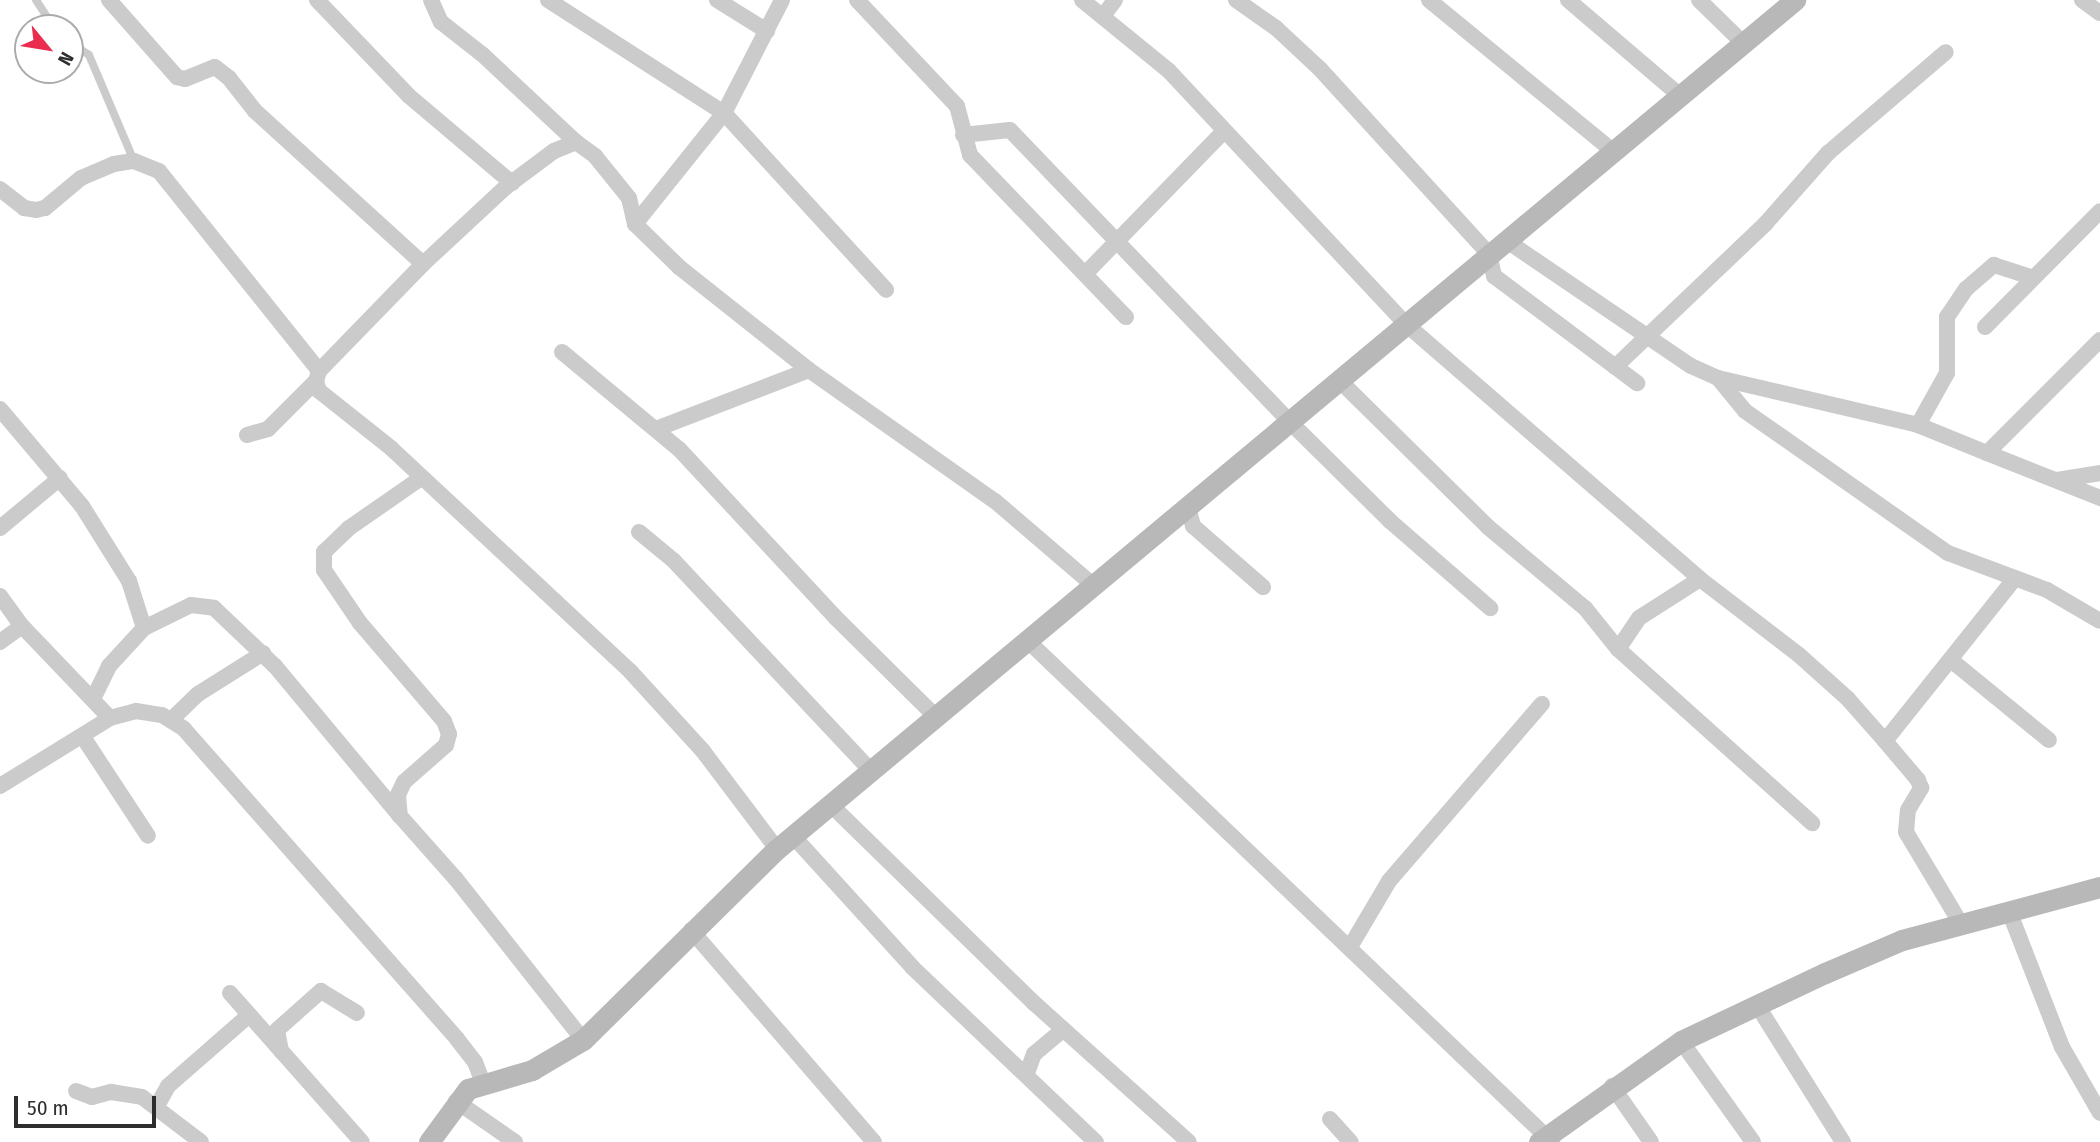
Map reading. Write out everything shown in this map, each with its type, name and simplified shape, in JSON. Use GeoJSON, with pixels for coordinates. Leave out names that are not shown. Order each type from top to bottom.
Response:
{"type":"FeatureCollection","features":[{"type":"Feature","properties":{"kind":"street"},"geometry":{"type":"LineString","coordinates":[[109,0],[177,77],[185,79],[215,67],[229,78],[254,111],[423,264]]}},
{"type":"Feature","properties":{"kind":"street"},"geometry":{"type":"LineString","coordinates":[[317,0],[409,96],[512,183]]}},
{"type":"Feature","properties":{"kind":"street"},"geometry":{"type":"LineString","coordinates":[[431,0],[441,23],[483,55],[576,142],[595,156],[629,198],[635,224],[679,267],[808,370],[995,501],[1093,585]]}},
{"type":"Feature","properties":{"kind":"street"},"geometry":{"type":"LineString","coordinates":[[548,0],[724,113],[886,289]]}},
{"type":"Feature","properties":{"kind":"street"},"geometry":{"type":"LineString","coordinates":[[717,0],[767,31]]}},
{"type":"Feature","properties":{"kind":"street"},"geometry":{"type":"LineString","coordinates":[[635,224],[724,113],[782,0]]}},
{"type":"Feature","properties":{"kind":"street"},"geometry":{"type":"LineString","coordinates":[[857,0],[957,106],[970,155],[1126,317]]}},
{"type":"Feature","properties":{"kind":"street"},"geometry":{"type":"LineString","coordinates":[[1082,0],[1169,71],[1223,132],[1407,325],[1700,579],[1799,655],[1848,699],[1918,780],[1921,788],[1908,810],[1906,832],[1961,924]]}},
{"type":"Feature","properties":{"kind":"street"},"geometry":{"type":"LineString","coordinates":[[1103,16],[1115,0]]}},
{"type":"Feature","properties":{"kind":"street"},"geometry":{"type":"LineString","coordinates":[[1236,0],[1255,5],[1320,69],[1489,254],[1494,275],[1637,383]]}},
{"type":"Feature","properties":{"kind":"street"},"geometry":{"type":"LineString","coordinates":[[1429,0],[1614,151]]}},
{"type":"Feature","properties":{"kind":"street"},"geometry":{"type":"LineString","coordinates":[[1568,0],[1678,94]]}},
{"type":"Feature","properties":{"kind":"street"},"geometry":{"type":"LineString","coordinates":[[1699,0],[1741,41]]}},
{"type":"Feature","properties":{"kind":"street"},"geometry":{"type":"LineString","coordinates":[[429,1142],[456,1101],[483,1083],[531,1070],[583,1040],[691,930],[785,843],[935,716],[1029,642],[1288,420],[1407,325],[1741,41],[1795,0]]}},
{"type":"Feature","properties":{"kind":"street"},"geometry":{"type":"LineString","coordinates":[[2082,0],[2100,13]]}},
{"type":"Feature","properties":{"kind":"street"},"geometry":{"type":"LineString","coordinates":[[1615,367],[1766,223],[1828,153],[1946,52]]}},
{"type":"Feature","properties":{"kind":"street"},"geometry":{"type":"LineString","coordinates":[[963,135],[1010,130],[1288,420],[1390,521],[1490,608]]}},
{"type":"Feature","properties":{"kind":"street"},"geometry":{"type":"LineString","coordinates":[[1085,274],[1120,242],[1223,132]]}},
{"type":"Feature","properties":{"kind":"street"},"geometry":{"type":"LineString","coordinates":[[247,435],[268,429],[423,264],[512,183],[554,151],[576,142]]}},
{"type":"Feature","properties":{"kind":"street"},"geometry":{"type":"LineString","coordinates":[[0,189],[24,208],[46,208],[81,178],[134,160],[159,171],[317,376],[319,391],[421,478],[630,671],[785,843],[1096,1142]]}},
{"type":"Feature","properties":{"kind":"street"},"geometry":{"type":"LineString","coordinates":[[1985,327],[2029,277],[2100,211]]}},
{"type":"Feature","properties":{"kind":"street"},"geometry":{"type":"LineString","coordinates":[[1507,241],[1645,337],[1718,378],[1917,425],[2100,498]]}},
{"type":"Feature","properties":{"kind":"street"},"geometry":{"type":"LineString","coordinates":[[1917,425],[1947,373],[1947,317],[1966,289],[1994,265],[2029,277]]}},
{"type":"Feature","properties":{"kind":"street"},"geometry":{"type":"LineString","coordinates":[[1987,453],[2100,340]]}},
{"type":"Feature","properties":{"kind":"street"},"geometry":{"type":"LineString","coordinates":[[562,352],[656,429],[935,716]]}},
{"type":"Feature","properties":{"kind":"street"},"geometry":{"type":"LineString","coordinates":[[656,429],[808,370]]}},
{"type":"Feature","properties":{"kind":"street"},"geometry":{"type":"LineString","coordinates":[[1718,378],[1745,411],[1939,546],[1983,569],[2047,590],[2100,621]]}},
{"type":"Feature","properties":{"kind":"street"},"geometry":{"type":"LineString","coordinates":[[1338,379],[1488,527],[1585,608],[1612,635],[1618,649],[1812,823]]}},
{"type":"Feature","properties":{"kind":"street"},"geometry":{"type":"LineString","coordinates":[[0,409],[60,478],[129,580],[144,628]]}},
{"type":"Feature","properties":{"kind":"street"},"geometry":{"type":"LineString","coordinates":[[2057,480],[2100,473]]}},
{"type":"Feature","properties":{"kind":"street"},"geometry":{"type":"LineString","coordinates":[[0,528],[60,478]]}},
{"type":"Feature","properties":{"kind":"street"},"geometry":{"type":"LineString","coordinates":[[400,816],[398,796],[404,782],[446,746],[449,734],[444,721],[360,623],[322,560],[349,528],[421,478]]}},
{"type":"Feature","properties":{"kind":"street"},"geometry":{"type":"LineString","coordinates":[[1188,506],[1193,526],[1264,587]]}},
{"type":"Feature","properties":{"kind":"street"},"geometry":{"type":"LineString","coordinates":[[639,532],[674,561],[872,772]]}},
{"type":"Feature","properties":{"kind":"street"},"geometry":{"type":"LineString","coordinates":[[1885,741],[1952,661],[2015,578]]}},
{"type":"Feature","properties":{"kind":"street"},"geometry":{"type":"LineString","coordinates":[[1618,649],[1639,618],[1700,579]]}},
{"type":"Feature","properties":{"kind":"street"},"geometry":{"type":"LineString","coordinates":[[0,596],[22,626],[110,718]]}},
{"type":"Feature","properties":{"kind":"street"},"geometry":{"type":"LineString","coordinates":[[93,699],[109,666],[144,628],[191,605],[214,608],[263,653],[400,816],[456,878],[583,1040]]}},
{"type":"Feature","properties":{"kind":"street"},"geometry":{"type":"LineString","coordinates":[[0,642],[22,626]]}},
{"type":"Feature","properties":{"kind":"street"},"geometry":{"type":"LineString","coordinates":[[1029,642],[1350,947],[1546,1140],[1612,1086],[1681,1041],[1758,1005],[1902,940],[2100,887]]}},
{"type":"Feature","properties":{"kind":"street"},"geometry":{"type":"LineString","coordinates":[[171,720],[198,694],[263,653]]}},
{"type":"Feature","properties":{"kind":"street"},"geometry":{"type":"LineString","coordinates":[[1952,661],[2049,740]]}},
{"type":"Feature","properties":{"kind":"street"},"geometry":{"type":"LineString","coordinates":[[1350,947],[1390,881],[1542,704]]}},
{"type":"Feature","properties":{"kind":"street"},"geometry":{"type":"LineString","coordinates":[[0,786],[110,718],[136,711],[171,720],[184,729],[457,1039],[475,1062],[483,1083]]}},
{"type":"Feature","properties":{"kind":"street"},"geometry":{"type":"LineString","coordinates":[[83,737],[148,836]]}},
{"type":"Feature","properties":{"kind":"street"},"geometry":{"type":"LineString","coordinates":[[831,806],[1063,1030],[1189,1142]]}},
{"type":"Feature","properties":{"kind":"street"},"geometry":{"type":"LineString","coordinates":[[2009,911],[2062,1047],[2100,1113]]}},
{"type":"Feature","properties":{"kind":"street"},"geometry":{"type":"LineString","coordinates":[[691,930],[874,1142]]}},
{"type":"Feature","properties":{"kind":"street"},"geometry":{"type":"LineString","coordinates":[[282,1054],[277,1030],[321,992],[357,1013]]}},
{"type":"Feature","properties":{"kind":"street"},"geometry":{"type":"LineString","coordinates":[[230,993],[362,1142]]}},
{"type":"Feature","properties":{"kind":"street"},"geometry":{"type":"LineString","coordinates":[[1758,1005],[1843,1142]]}},
{"type":"Feature","properties":{"kind":"street"},"geometry":{"type":"LineString","coordinates":[[157,1106],[168,1086],[249,1015]]}},
{"type":"Feature","properties":{"kind":"street"},"geometry":{"type":"LineString","coordinates":[[1027,1073],[1034,1054],[1063,1030]]}},
{"type":"Feature","properties":{"kind":"street"},"geometry":{"type":"LineString","coordinates":[[1681,1041],[1752,1142]]}},
{"type":"Feature","properties":{"kind":"street"},"geometry":{"type":"LineString","coordinates":[[1612,1086],[1651,1142]]}},
{"type":"Feature","properties":{"kind":"street"},"geometry":{"type":"LineString","coordinates":[[76,1091],[92,1097],[111,1092],[142,1097],[201,1142]]}},
{"type":"Feature","properties":{"kind":"street"},"geometry":{"type":"LineString","coordinates":[[456,1101],[515,1142]]}},
{"type":"Feature","properties":{"kind":"street"},"geometry":{"type":"LineString","coordinates":[[1330,1119],[1350,1142]]}},
{"type":"Feature","properties":{"kind":"lane"},"geometry":{"type":"LineString","coordinates":[[84,52],[89,55],[134,160]]}}]}
